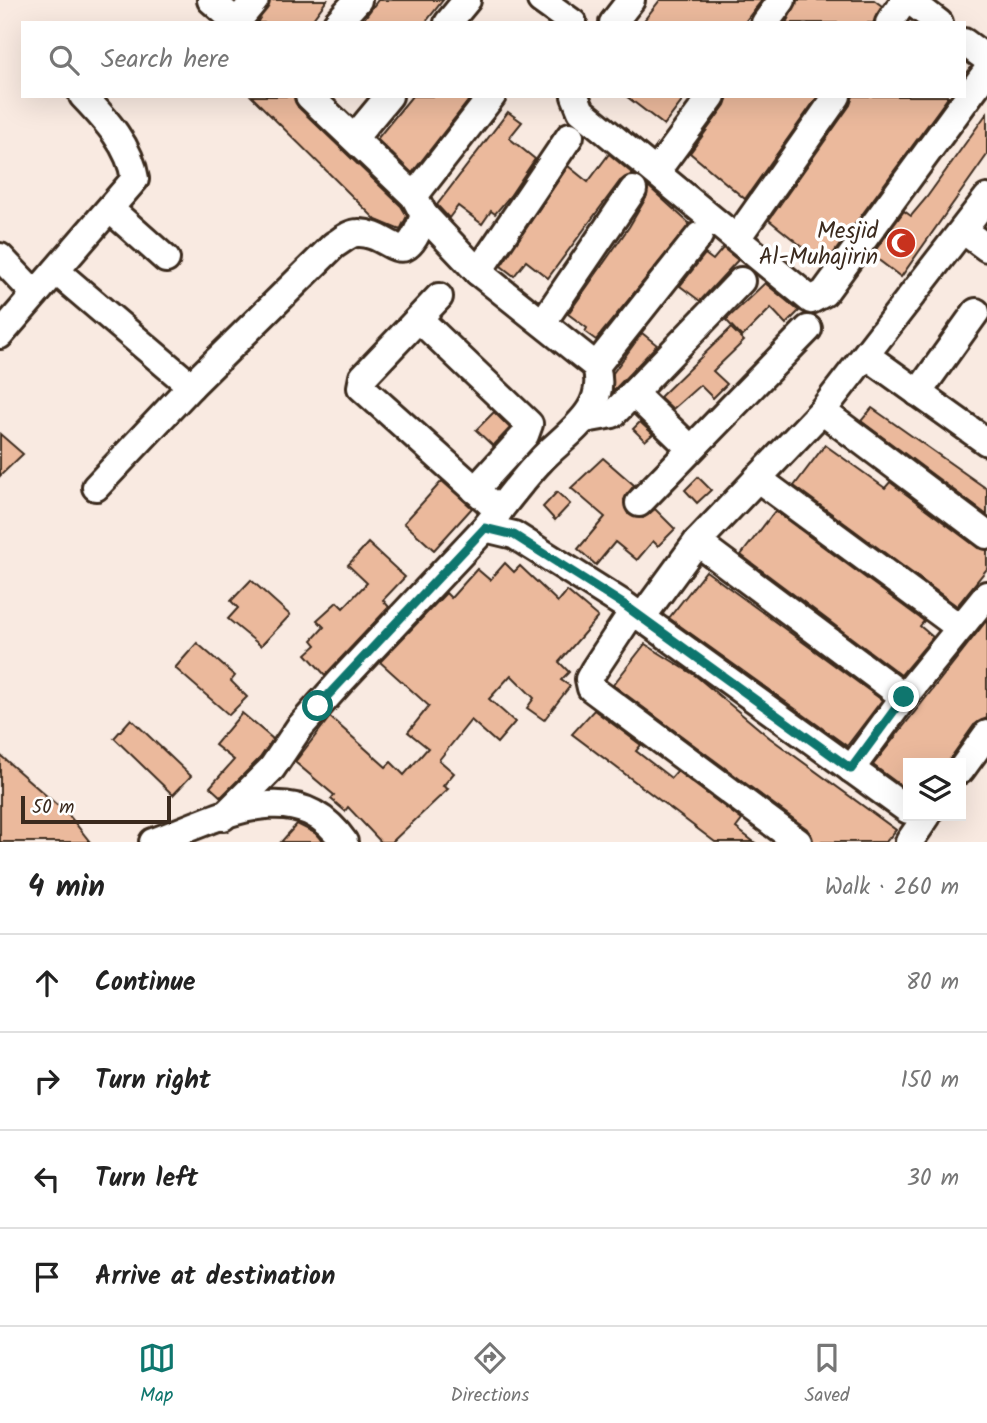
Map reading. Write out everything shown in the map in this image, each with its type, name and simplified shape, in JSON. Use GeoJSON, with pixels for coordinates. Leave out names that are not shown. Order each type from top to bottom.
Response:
{"type":"FeatureCollection","features":[{"type":"Feature","properties":{"kind":"street"},"geometry":{"type":"LineString","coordinates":[[211,0],[234,21]]}},
{"type":"Feature","properties":{"kind":"street"},"geometry":{"type":"LineString","coordinates":[[238,21],[256,0]]}},
{"type":"Feature","properties":{"kind":"street"},"geometry":{"type":"LineString","coordinates":[[339,21],[358,0]]}},
{"type":"Feature","properties":{"kind":"street"},"geometry":{"type":"LineString","coordinates":[[450,21],[467,0]]}},
{"type":"Feature","properties":{"kind":"street"},"geometry":{"type":"LineString","coordinates":[[541,0],[570,21]]}},
{"type":"Feature","properties":{"kind":"street"},"geometry":{"type":"LineString","coordinates":[[615,21],[631,0]]}},
{"type":"Feature","properties":{"kind":"street"},"geometry":{"type":"LineString","coordinates":[[766,21],[782,0]]}},
{"type":"Feature","properties":{"kind":"street"},"geometry":{"type":"LineString","coordinates":[[891,21],[907,0],[936,21]]}},
{"type":"Feature","properties":{"kind":"street"},"geometry":{"type":"LineString","coordinates":[[966,43],[987,59]]}},
{"type":"Feature","properties":{"kind":"street"},"geometry":{"type":"LineString","coordinates":[[576,98],[580,111],[737,238],[803,296],[818,299],[987,71]]}},
{"type":"Feature","properties":{"kind":"street"},"geometry":{"type":"LineString","coordinates":[[311,98],[355,137],[478,272],[596,366]]}},
{"type":"Feature","properties":{"kind":"street"},"geometry":{"type":"LineString","coordinates":[[355,137],[386,98]]}},
{"type":"Feature","properties":{"kind":"street"},"geometry":{"type":"LineString","coordinates":[[96,487],[191,386],[334,246],[355,233],[367,234],[395,248],[403,247],[417,236],[419,205],[491,98]]}},
{"type":"Feature","properties":{"kind":"street"},"geometry":{"type":"LineString","coordinates":[[656,172],[711,98]]}},
{"type":"Feature","properties":{"kind":"street"},"geometry":{"type":"LineString","coordinates":[[737,238],[836,98]]}},
{"type":"Feature","properties":{"kind":"street"},"geometry":{"type":"LineString","coordinates":[[0,335],[111,210],[135,179],[118,136],[92,99]]}},
{"type":"Feature","properties":{"kind":"street"},"geometry":{"type":"LineString","coordinates":[[478,272],[570,136]]}},
{"type":"Feature","properties":{"kind":"street"},"geometry":{"type":"LineString","coordinates":[[543,322],[633,190]]}},
{"type":"Feature","properties":{"kind":"street"},"geometry":{"type":"LineString","coordinates":[[798,842],[591,688],[589,680],[637,614],[697,542],[822,411],[987,198]]}},
{"type":"Feature","properties":{"kind":"street"},"geometry":{"type":"LineString","coordinates":[[111,210],[166,259]]}},
{"type":"Feature","properties":{"kind":"street"},"geometry":{"type":"LineString","coordinates":[[964,231],[987,248]]}},
{"type":"Feature","properties":{"kind":"street"},"geometry":{"type":"LineString","coordinates":[[223,817],[272,768],[299,728],[492,520],[540,461],[585,419],[598,391],[596,366],[699,236]]}},
{"type":"Feature","properties":{"kind":"street"},"geometry":{"type":"LineString","coordinates":[[0,257],[36,294]]}},
{"type":"Feature","properties":{"kind":"street"},"geometry":{"type":"LineString","coordinates":[[56,271],[191,386]]}},
{"type":"Feature","properties":{"kind":"street"},"geometry":{"type":"LineString","coordinates":[[585,419],[613,414],[741,281]]}},
{"type":"Feature","properties":{"kind":"street"},"geometry":{"type":"LineString","coordinates":[[439,297],[363,377],[361,387],[475,490],[492,520],[637,614],[851,769],[903,810]]}},
{"type":"Feature","properties":{"kind":"street"},"geometry":{"type":"LineString","coordinates":[[919,393],[976,312]]}},
{"type":"Feature","properties":{"kind":"street"},"geometry":{"type":"LineString","coordinates":[[419,319],[529,424],[525,435],[475,490]]}},
{"type":"Feature","properties":{"kind":"street"},"geometry":{"type":"LineString","coordinates":[[639,503],[808,329]]}},
{"type":"Feature","properties":{"kind":"street"},"geometry":{"type":"LineString","coordinates":[[867,356],[987,442]]}},
{"type":"Feature","properties":{"kind":"street"},"geometry":{"type":"LineString","coordinates":[[634,394],[691,449]]}},
{"type":"Feature","properties":{"kind":"street"},"geometry":{"type":"LineString","coordinates":[[822,411],[987,536]]}},
{"type":"Feature","properties":{"kind":"street"},"geometry":{"type":"LineString","coordinates":[[757,478],[960,628]]}},
{"type":"Feature","properties":{"kind":"street"},"geometry":{"type":"LineString","coordinates":[[697,542],[904,697]]}},
{"type":"Feature","properties":{"kind":"street"},"geometry":{"type":"LineString","coordinates":[[851,769],[904,697],[987,595]]}},
{"type":"Feature","properties":{"kind":"street"},"geometry":{"type":"LineString","coordinates":[[966,763],[987,734]]}},
{"type":"Feature","properties":{"kind":"street"},"geometry":{"type":"LineString","coordinates":[[153,842],[268,804],[296,804],[323,820],[344,842]]}},
{"type":"Feature","properties":{"kind":"building"},"geometry":{"type":"Polygon","coordinates":[[[270,0],[327,0],[311,21],[258,21],[270,0]]]}},
{"type":"Feature","properties":{"kind":"building"},"geometry":{"type":"Polygon","coordinates":[[[378,0],[443,0],[427,21],[362,21],[378,0]]]}},
{"type":"Feature","properties":{"kind":"building"},"geometry":{"type":"Polygon","coordinates":[[[660,0],[762,0],[746,21],[644,21],[660,0]]]}},
{"type":"Feature","properties":{"kind":"building"},"geometry":{"type":"Polygon","coordinates":[[[797,0],[874,0],[882,6],[874,21],[787,21],[797,0]]]}},
{"type":"Feature","properties":{"kind":"building"},"geometry":{"type":"Polygon","coordinates":[[[253,98],[295,98],[298,107],[401,206],[407,216],[400,230],[376,220],[253,98]]]}},
{"type":"Feature","properties":{"kind":"building"},"geometry":{"type":"Polygon","coordinates":[[[410,98],[470,98],[412,173],[377,139],[410,98]]]}},
{"type":"Feature","properties":{"kind":"building"},"geometry":{"type":"Polygon","coordinates":[[[629,98],[684,98],[664,125],[629,98]]]}},
{"type":"Feature","properties":{"kind":"building"},"geometry":{"type":"Polygon","coordinates":[[[727,98],[817,98],[745,199],[690,153],[727,98]]]}},
{"type":"Feature","properties":{"kind":"building"},"geometry":{"type":"Polygon","coordinates":[[[852,98],[948,98],[825,265],[769,220],[852,98]]]}},
{"type":"Feature","properties":{"kind":"building"},"geometry":{"type":"Polygon","coordinates":[[[508,112],[522,122],[509,138],[535,159],[510,196],[495,214],[491,211],[482,224],[458,206],[449,218],[437,205],[508,112]]]}},
{"type":"Feature","properties":{"kind":"building"},"geometry":{"type":"Polygon","coordinates":[[[987,113],[987,155],[901,277],[872,255],[904,211],[911,216],[927,197],[987,113]]]}},
{"type":"Feature","properties":{"kind":"building"},"geometry":{"type":"Polygon","coordinates":[[[609,154],[633,174],[620,181],[548,278],[526,261],[514,276],[501,266],[568,166],[588,182],[609,154]]]}},
{"type":"Feature","properties":{"kind":"building"},"geometry":{"type":"Polygon","coordinates":[[[648,186],[690,224],[596,340],[585,332],[587,328],[568,314],[629,227],[646,198],[648,186]]]}},
{"type":"Feature","properties":{"kind":"building"},"geometry":{"type":"Polygon","coordinates":[[[723,248],[738,260],[700,301],[680,286],[705,254],[713,260],[723,248]]]}},
{"type":"Feature","properties":{"kind":"building"},"geometry":{"type":"Polygon","coordinates":[[[765,283],[799,311],[786,324],[771,308],[742,337],[726,320],[765,283]]]}},
{"type":"Feature","properties":{"kind":"building"},"geometry":{"type":"Polygon","coordinates":[[[731,328],[744,341],[713,371],[727,384],[713,398],[700,385],[673,409],[660,397],[731,328]]]}},
{"type":"Feature","properties":{"kind":"building"},"geometry":{"type":"Polygon","coordinates":[[[642,333],[657,345],[613,391],[613,373],[642,333]]]}},
{"type":"Feature","properties":{"kind":"building"},"geometry":{"type":"Polygon","coordinates":[[[872,408],[987,489],[987,515],[861,421],[872,408]]]}},
{"type":"Feature","properties":{"kind":"building"},"geometry":{"type":"Polygon","coordinates":[[[494,412],[510,428],[493,446],[476,430],[494,412]]]}},
{"type":"Feature","properties":{"kind":"building"},"geometry":{"type":"Polygon","coordinates":[[[640,422],[653,434],[645,441],[633,429],[640,422]]]}},
{"type":"Feature","properties":{"kind":"building"},"geometry":{"type":"Polygon","coordinates":[[[0,434],[23,454],[0,476],[0,434]]]}},
{"type":"Feature","properties":{"kind":"building"},"geometry":{"type":"Polygon","coordinates":[[[825,445],[885,488],[890,482],[978,548],[987,550],[987,569],[957,606],[794,486],[825,445]]]}},
{"type":"Feature","properties":{"kind":"building"},"geometry":{"type":"Polygon","coordinates":[[[603,458],[634,485],[624,500],[628,514],[643,518],[655,509],[675,529],[658,546],[653,541],[637,560],[615,542],[596,565],[578,549],[605,517],[571,488],[603,458]]]}},
{"type":"Feature","properties":{"kind":"building"},"geometry":{"type":"Polygon","coordinates":[[[698,477],[711,490],[697,503],[685,490],[698,477]]]}},
{"type":"Feature","properties":{"kind":"building"},"geometry":{"type":"Polygon","coordinates":[[[442,481],[472,508],[434,550],[404,523],[442,481]]]}},
{"type":"Feature","properties":{"kind":"building"},"geometry":{"type":"Polygon","coordinates":[[[557,492],[570,504],[555,520],[543,507],[557,492]]]}},
{"type":"Feature","properties":{"kind":"building"},"geometry":{"type":"Polygon","coordinates":[[[775,511],[924,621],[920,626],[933,637],[901,675],[741,555],[775,511]]]}},
{"type":"Feature","properties":{"kind":"building"},"geometry":{"type":"Polygon","coordinates":[[[368,543],[405,577],[383,600],[389,607],[325,675],[306,654],[316,645],[312,640],[324,627],[317,620],[337,602],[343,608],[367,583],[348,565],[368,543]]]}},
{"type":"Feature","properties":{"kind":"building"},"geometry":{"type":"Polygon","coordinates":[[[505,563],[514,572],[520,566],[558,602],[567,591],[598,617],[559,662],[569,672],[561,680],[570,686],[544,720],[527,708],[534,698],[511,675],[489,699],[515,722],[497,743],[471,720],[439,760],[454,773],[443,786],[448,789],[392,842],[381,842],[348,807],[345,811],[331,799],[334,795],[295,762],[330,717],[386,767],[391,762],[404,775],[428,748],[408,732],[429,706],[380,662],[446,593],[451,598],[477,569],[490,580],[505,563]]]}},
{"type":"Feature","properties":{"kind":"building"},"geometry":{"type":"Polygon","coordinates":[[[706,571],[882,700],[847,746],[669,618],[706,571]]]}},
{"type":"Feature","properties":{"kind":"building"},"geometry":{"type":"Polygon","coordinates":[[[251,580],[290,615],[261,646],[228,619],[238,608],[231,601],[251,580]]]}},
{"type":"Feature","properties":{"kind":"building"},"geometry":{"type":"Polygon","coordinates":[[[987,620],[987,718],[974,725],[951,758],[903,758],[903,787],[873,765],[987,620]]]}},
{"type":"Feature","properties":{"kind":"building"},"geometry":{"type":"Polygon","coordinates":[[[197,643],[235,676],[231,681],[247,697],[229,715],[175,668],[197,643]]]}},
{"type":"Feature","properties":{"kind":"building"},"geometry":{"type":"Polygon","coordinates":[[[645,644],[696,676],[770,738],[896,830],[886,842],[813,842],[807,829],[613,685],[645,644]]]}},
{"type":"Feature","properties":{"kind":"building"},"geometry":{"type":"Polygon","coordinates":[[[594,710],[641,745],[636,751],[671,778],[677,771],[742,820],[736,828],[754,842],[715,842],[572,734],[594,710]]]}},
{"type":"Feature","properties":{"kind":"building"},"geometry":{"type":"Polygon","coordinates":[[[242,713],[273,739],[260,758],[221,797],[210,787],[234,760],[215,745],[242,713]]]}},
{"type":"Feature","properties":{"kind":"building"},"geometry":{"type":"Polygon","coordinates":[[[131,719],[191,776],[173,795],[114,738],[131,719]]]}},
{"type":"Feature","properties":{"kind":"building"},"geometry":{"type":"Polygon","coordinates":[[[0,755],[57,805],[60,804],[90,842],[0,842],[0,755]]]}},
{"type":"Feature","properties":{"kind":"building"},"geometry":{"type":"Polygon","coordinates":[[[297,824],[315,833],[323,842],[281,842],[297,824]]]}},
{"type":"Feature","properties":{"kind":"place","name":"Mesjid Al-Muhajirin"},"geometry":{"type":"Point","coordinates":[901,243]}},
{"type":"Feature","properties":{"kind":"route"},"geometry":{"type":"LineString","coordinates":[[318,706],[485,528],[514,535],[623,604],[851,769],[904,697]]}}]}
